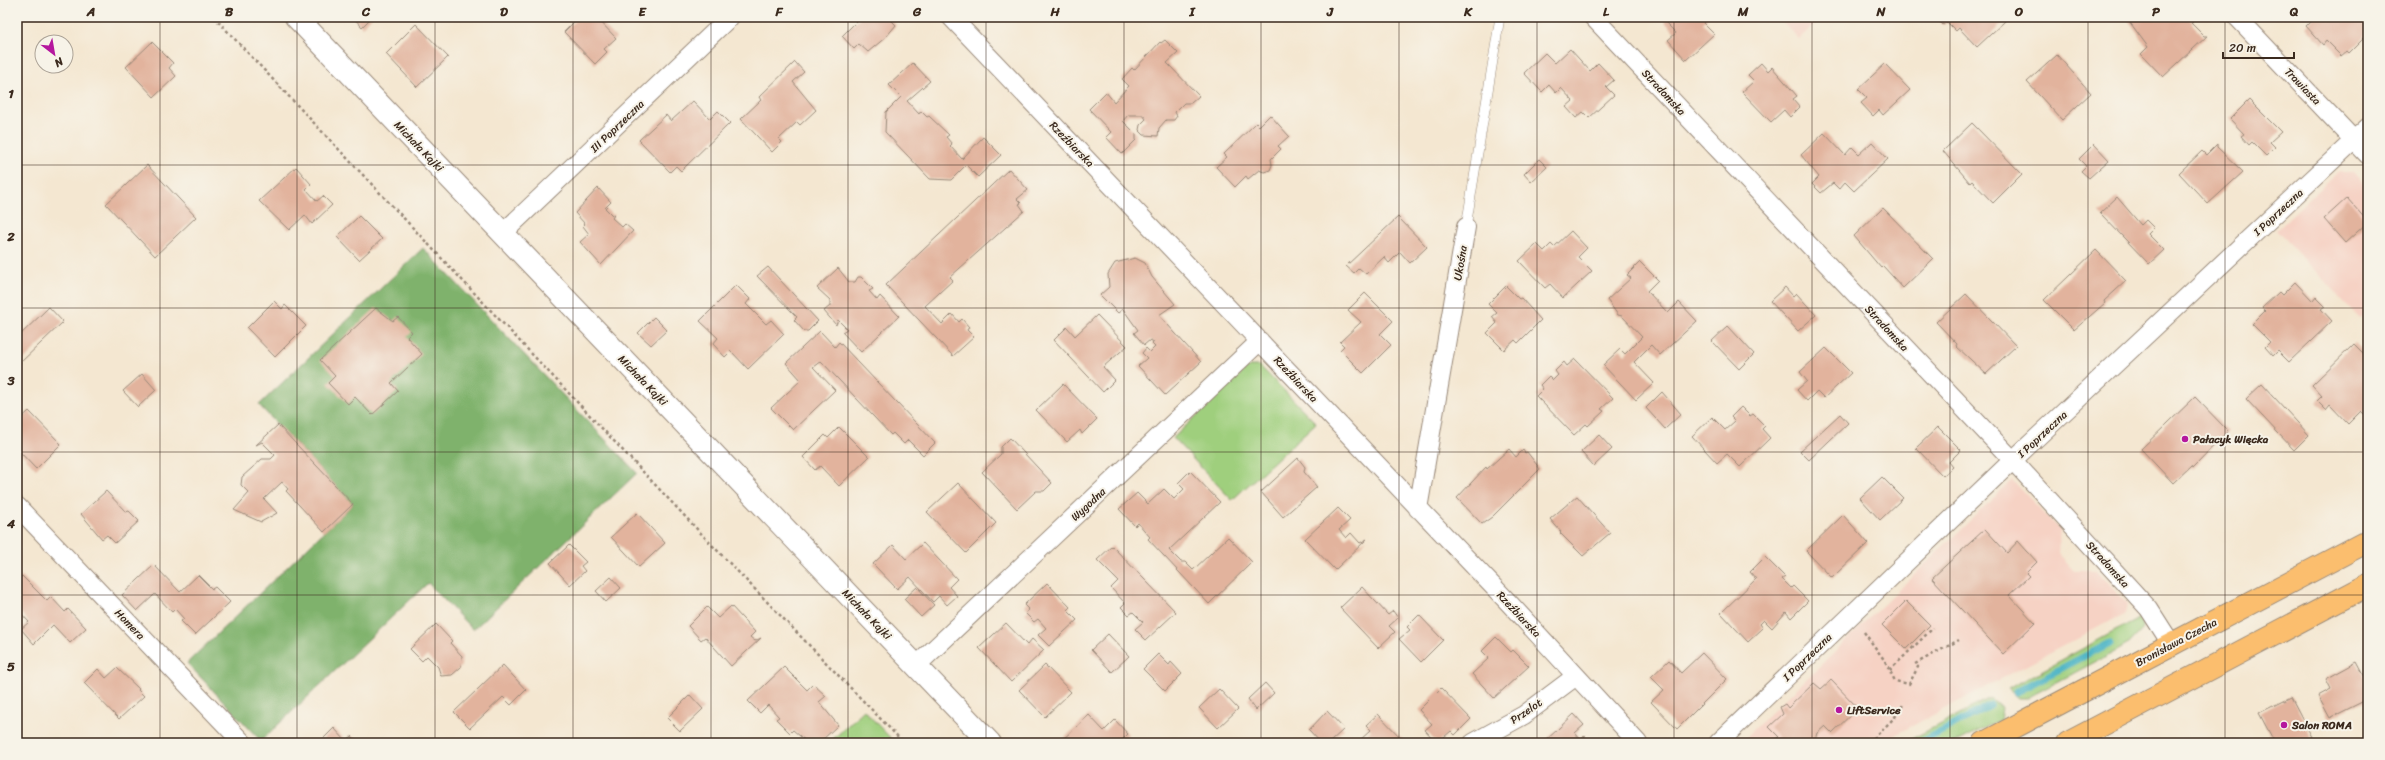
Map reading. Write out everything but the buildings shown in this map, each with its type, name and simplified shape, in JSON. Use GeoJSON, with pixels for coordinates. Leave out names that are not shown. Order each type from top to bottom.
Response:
{"type":"FeatureCollection","features":[{"type":"Feature","properties":{"kind":"main road","name":"Bronisława Czecha"},"geometry":{"type":"LineString","coordinates":[[1984,743],[2368,541]]}},
{"type":"Feature","properties":{"kind":"main road"},"geometry":{"type":"LineString","coordinates":[[2068,743],[2368,585]]}},
{"type":"Feature","properties":{"kind":"street","name":"Michała Kajki"},"geometry":{"type":"LineString","coordinates":[[296,17],[990,743]]}},
{"type":"Feature","properties":{"kind":"street","name":"III Poprzeczna"},"geometry":{"type":"LineString","coordinates":[[503,234],[730,17]]}},
{"type":"Feature","properties":{"kind":"street","name":"Rzeźbiarska"},"geometry":{"type":"LineString","coordinates":[[951,17],[1509,603],[1638,743]]}},
{"type":"Feature","properties":{"kind":"street","name":"Trawiasta"},"geometry":{"type":"LineString","coordinates":[[2237,17],[2368,155]]}},
{"type":"Feature","properties":{"kind":"street","name":"Stradomska"},"geometry":{"type":"LineString","coordinates":[[1596,18],[2013,460],[2149,609],[2172,645]]}},
{"type":"Feature","properties":{"kind":"street","name":"I Poprzeczna"},"geometry":{"type":"LineString","coordinates":[[1718,743],[2013,460],[2368,127]]}},
{"type":"Feature","properties":{"kind":"street","name":"Ukośna"},"geometry":{"type":"LineString","coordinates":[[1418,509],[1466,227]]}},
{"type":"Feature","properties":{"kind":"street","name":"Wygodna"},"geometry":{"type":"LineString","coordinates":[[916,666],[1260,341]]}},
{"type":"Feature","properties":{"kind":"street","name":"Homera"},"geometry":{"type":"LineString","coordinates":[[17,506],[243,743]]}},
{"type":"Feature","properties":{"kind":"street","name":"Przelot"},"geometry":{"type":"LineString","coordinates":[[1473,743],[1524,715],[1576,676]]}},
{"type":"Feature","properties":{"kind":"lane","name":"Ukośna"},"geometry":{"type":"LineString","coordinates":[[1466,227],[1500,17]]}},
{"type":"Feature","properties":{"kind":"path"},"geometry":{"type":"LineString","coordinates":[[214,17],[712,545],[904,743]]}},
{"type":"Feature","properties":{"kind":"path"},"geometry":{"type":"LineString","coordinates":[[1890,670],[1933,628]]}},
{"type":"Feature","properties":{"kind":"path"},"geometry":{"type":"LineString","coordinates":[[1868,637],[1890,670],[1895,681],[1909,684],[1918,667],[1915,664],[1959,640]]}},
{"type":"Feature","properties":{"kind":"path"},"geometry":{"type":"LineString","coordinates":[[1869,743],[1895,717],[1903,705]]}},
{"type":"Feature","properties":{"kind":"shaded area"},"geometry":{"type":"Polygon","coordinates":[[[1778,17],[1822,17],[1799,39],[1778,17]]]}},
{"type":"Feature","properties":{"kind":"shaded area"},"geometry":{"type":"Polygon","coordinates":[[[2338,172],[2353,172],[2368,188],[2368,311],[2360,319],[2277,230],[2338,172]]]}},
{"type":"Feature","properties":{"kind":"shaded area"},"geometry":{"type":"Polygon","coordinates":[[[2012,480],[2060,530],[2058,553],[2075,571],[2097,571],[2127,603],[2125,613],[1880,743],[1740,743],[2012,480]]]}},
{"type":"Feature","properties":{"kind":"green space"},"geometry":{"type":"Polygon","coordinates":[[[423,248],[637,473],[473,630],[428,583],[261,741],[187,663],[353,504],[259,405],[423,248]]]}},
{"type":"Feature","properties":{"kind":"green space"},"geometry":{"type":"Polygon","coordinates":[[[1249,366],[1260,366],[1316,423],[1232,500],[1173,438],[1249,366]]]}},
{"type":"Feature","properties":{"kind":"green space"},"geometry":{"type":"Polygon","coordinates":[[[2143,616],[2143,628],[2127,645],[2027,698],[2018,698],[2008,689],[2143,616]]]}},
{"type":"Feature","properties":{"kind":"green space"},"geometry":{"type":"Polygon","coordinates":[[[1990,698],[2002,709],[2000,720],[1955,743],[1904,743],[1990,698]]]}},
{"type":"Feature","properties":{"kind":"green space"},"geometry":{"type":"Polygon","coordinates":[[[864,710],[895,743],[829,743],[864,710]]]}},
{"type":"Feature","properties":{"kind":"waterway"},"geometry":{"type":"LineString","coordinates":[[2016,692],[2110,643]]}},
{"type":"Feature","properties":{"kind":"waterway"},"geometry":{"type":"LineString","coordinates":[[1920,743],[1990,705]]}},
{"type":"Feature","properties":{"kind":"place","name":"Pałacyk Więcka"},"geometry":{"type":"Point","coordinates":[2185,439]}},
{"type":"Feature","properties":{"kind":"place","name":"LiftService"},"geometry":{"type":"Point","coordinates":[1839,710]}},
{"type":"Feature","properties":{"kind":"place","name":"Salon ROMA"},"geometry":{"type":"Point","coordinates":[2284,725]}}]}
